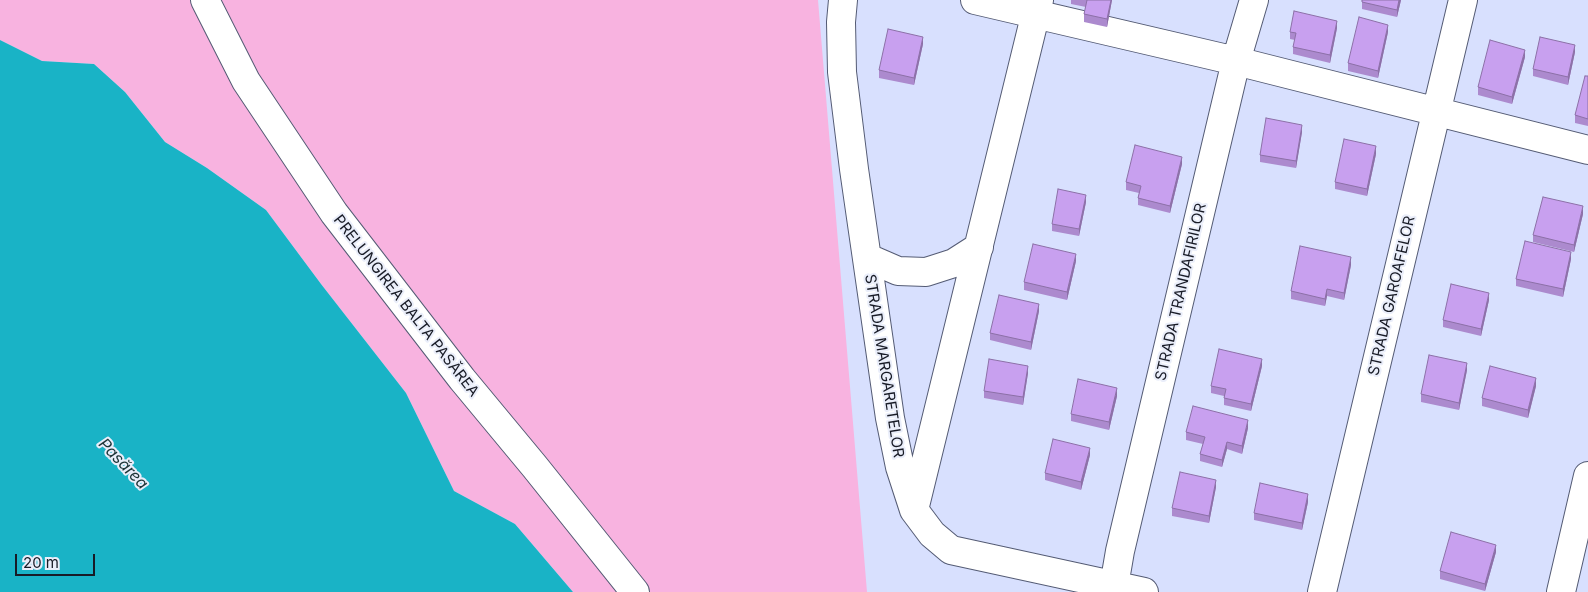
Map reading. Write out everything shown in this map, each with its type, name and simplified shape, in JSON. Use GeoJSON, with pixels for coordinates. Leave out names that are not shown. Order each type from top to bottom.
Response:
{"type":"FeatureCollection","features":[{"type":"Feature","properties":{"kind":"street","name":"PRELUNGIREA BALTA PASĂREA"},"geometry":{"type":"LineString","coordinates":[[205,0],[246,82],[334,213],[462,379],[636,592]]}},
{"type":"Feature","properties":{"kind":"street","name":"STRADA MARGARETELOR"},"geometry":{"type":"LineString","coordinates":[[843,0],[842,72],[892,426],[900,467],[914,510],[932,534],[951,550],[1144,592]]}},
{"type":"Feature","properties":{"kind":"street"},"geometry":{"type":"LineString","coordinates":[[975,0],[1038,7],[1236,61],[1588,150]]}},
{"type":"Feature","properties":{"kind":"street","name":"STRADA TRANDAFIRILOR"},"geometry":{"type":"LineString","coordinates":[[1114,586],[1120,551],[1236,61],[1254,0]]}},
{"type":"Feature","properties":{"kind":"street","name":"STRADA GAROAFELOR"},"geometry":{"type":"LineString","coordinates":[[1322,592],[1463,0]]}},
{"type":"Feature","properties":{"kind":"street"},"geometry":{"type":"LineString","coordinates":[[914,510],[1038,7]]}},
{"type":"Feature","properties":{"kind":"street"},"geometry":{"type":"LineString","coordinates":[[868,258],[898,271],[926,272],[954,263],[979,247]]}},
{"type":"Feature","properties":{"kind":"street"},"geometry":{"type":"LineString","coordinates":[[1561,592],[1588,476]]}},
{"type":"Feature","properties":{"kind":"shaded area"},"geometry":{"type":"Polygon","coordinates":[[[0,0],[818,0],[867,592],[573,592],[515,524],[454,491],[406,393],[266,210],[207,168],[165,142],[125,92],[94,64],[42,61],[0,40],[0,0]]]}},
{"type":"Feature","properties":{"kind":"water","name":"Pasărea"},"geometry":{"type":"Polygon","coordinates":[[[0,40],[42,61],[94,64],[125,92],[165,142],[207,168],[266,210],[406,393],[454,491],[515,524],[573,592],[0,592],[0,40]]]}},
{"type":"Feature","properties":{"kind":"building"},"geometry":{"type":"Polygon","coordinates":[[[1087,0],[1111,0],[1107,19],[1084,14],[1087,0]]]}},
{"type":"Feature","properties":{"kind":"building"},"geometry":{"type":"Polygon","coordinates":[[[1362,0],[1399,0],[1397,10],[1362,2],[1362,0]]]}},
{"type":"Feature","properties":{"kind":"building"},"geometry":{"type":"Polygon","coordinates":[[[1294,11],[1337,21],[1330,55],[1293,47],[1296,33],[1290,32],[1294,11]]]}},
{"type":"Feature","properties":{"kind":"building"},"geometry":{"type":"Polygon","coordinates":[[[1359,17],[1388,25],[1378,71],[1348,63],[1359,17]]]}},
{"type":"Feature","properties":{"kind":"building"},"geometry":{"type":"Polygon","coordinates":[[[888,29],[923,37],[914,78],[879,70],[888,29]]]}},
{"type":"Feature","properties":{"kind":"building"},"geometry":{"type":"Polygon","coordinates":[[[1540,37],[1575,45],[1568,77],[1533,69],[1540,37]]]}},
{"type":"Feature","properties":{"kind":"building"},"geometry":{"type":"Polygon","coordinates":[[[1490,40],[1525,50],[1512,97],[1478,87],[1490,40]]]}},
{"type":"Feature","properties":{"kind":"building"},"geometry":{"type":"Polygon","coordinates":[[[1585,76],[1588,76],[1588,119],[1575,115],[1585,76]]]}},
{"type":"Feature","properties":{"kind":"building"},"geometry":{"type":"Polygon","coordinates":[[[1266,118],[1302,125],[1296,161],[1260,155],[1266,118]]]}},
{"type":"Feature","properties":{"kind":"building"},"geometry":{"type":"Polygon","coordinates":[[[1344,139],[1376,146],[1367,189],[1335,182],[1344,139]]]}},
{"type":"Feature","properties":{"kind":"building"},"geometry":{"type":"Polygon","coordinates":[[[1135,145],[1182,157],[1170,206],[1138,198],[1141,186],[1126,182],[1135,145]]]}},
{"type":"Feature","properties":{"kind":"building"},"geometry":{"type":"Polygon","coordinates":[[[1058,189],[1086,195],[1079,229],[1052,224],[1058,189]]]}},
{"type":"Feature","properties":{"kind":"building"},"geometry":{"type":"Polygon","coordinates":[[[1543,197],[1583,206],[1574,245],[1533,235],[1543,197]]]}},
{"type":"Feature","properties":{"kind":"building"},"geometry":{"type":"Polygon","coordinates":[[[1525,241],[1571,252],[1563,289],[1516,279],[1525,241]]]}},
{"type":"Feature","properties":{"kind":"building"},"geometry":{"type":"Polygon","coordinates":[[[1033,244],[1076,254],[1067,292],[1024,282],[1033,244]]]}},
{"type":"Feature","properties":{"kind":"building"},"geometry":{"type":"Polygon","coordinates":[[[1300,246],[1351,257],[1344,293],[1327,289],[1325,299],[1291,291],[1300,246]]]}},
{"type":"Feature","properties":{"kind":"building"},"geometry":{"type":"Polygon","coordinates":[[[1451,284],[1489,293],[1481,329],[1443,320],[1451,284]]]}},
{"type":"Feature","properties":{"kind":"building"},"geometry":{"type":"Polygon","coordinates":[[[999,295],[1039,304],[1031,342],[990,333],[999,295]]]}},
{"type":"Feature","properties":{"kind":"building"},"geometry":{"type":"Polygon","coordinates":[[[1219,349],[1262,359],[1251,404],[1224,398],[1226,389],[1211,386],[1219,349]]]}},
{"type":"Feature","properties":{"kind":"building"},"geometry":{"type":"Polygon","coordinates":[[[1429,355],[1467,363],[1459,403],[1421,394],[1429,355]]]}},
{"type":"Feature","properties":{"kind":"building"},"geometry":{"type":"Polygon","coordinates":[[[989,359],[1028,366],[1023,397],[984,391],[989,359]]]}},
{"type":"Feature","properties":{"kind":"building"},"geometry":{"type":"Polygon","coordinates":[[[1490,366],[1536,378],[1528,410],[1482,398],[1490,366]]]}},
{"type":"Feature","properties":{"kind":"building"},"geometry":{"type":"Polygon","coordinates":[[[1078,379],[1117,388],[1109,422],[1071,414],[1078,379]]]}},
{"type":"Feature","properties":{"kind":"building"},"geometry":{"type":"Polygon","coordinates":[[[1193,406],[1248,420],[1242,446],[1227,442],[1222,460],[1200,454],[1205,437],[1186,432],[1193,406]]]}},
{"type":"Feature","properties":{"kind":"building"},"geometry":{"type":"Polygon","coordinates":[[[1053,439],[1090,448],[1081,482],[1045,473],[1053,439]]]}},
{"type":"Feature","properties":{"kind":"building"},"geometry":{"type":"Polygon","coordinates":[[[1180,472],[1216,480],[1209,516],[1172,508],[1180,472]]]}},
{"type":"Feature","properties":{"kind":"building"},"geometry":{"type":"Polygon","coordinates":[[[1260,483],[1308,494],[1302,523],[1254,513],[1260,483]]]}},
{"type":"Feature","properties":{"kind":"building"},"geometry":{"type":"Polygon","coordinates":[[[1451,532],[1496,545],[1485,584],[1440,571],[1451,532]]]}}]}
